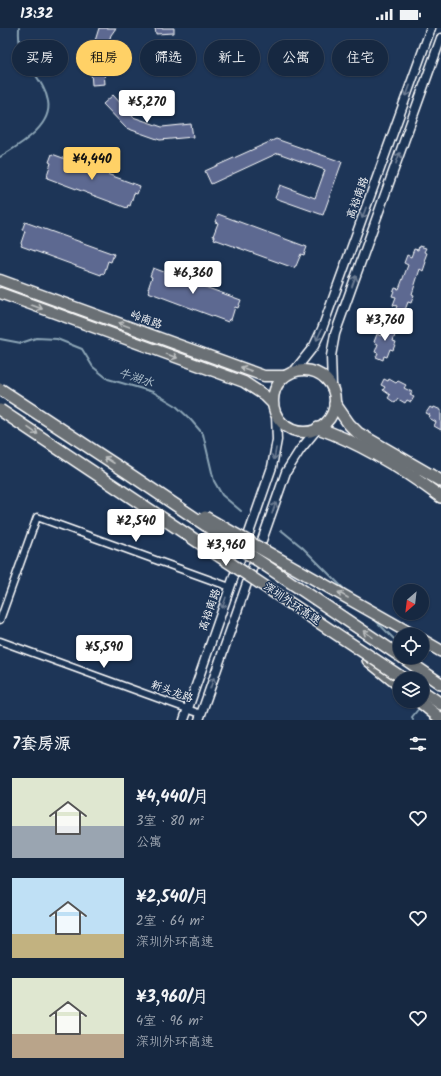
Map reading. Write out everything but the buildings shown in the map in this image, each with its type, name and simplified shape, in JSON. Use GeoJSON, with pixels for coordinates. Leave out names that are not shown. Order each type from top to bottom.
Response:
{"type":"FeatureCollection","features":[{"type":"Feature","properties":{"kind":"highway","name":"深圳外环高速"},"geometry":{"type":"LineString","coordinates":[[0,389],[393,651]]}},
{"type":"Feature","properties":{"kind":"highway"},"geometry":{"type":"LineString","coordinates":[[335,404],[349,424],[358,433],[441,481]]}},
{"type":"Feature","properties":{"kind":"highway","name":"深圳外环高速"},"geometry":{"type":"LineString","coordinates":[[0,410],[394,672]]}},
{"type":"Feature","properties":{"kind":"highway"},"geometry":{"type":"LineString","coordinates":[[318,428],[348,440],[389,462],[413,476],[441,497]]}},
{"type":"Feature","properties":{"kind":"highway"},"geometry":{"type":"LineString","coordinates":[[128,473],[401,628]]}},
{"type":"Feature","properties":{"kind":"highway"},"geometry":{"type":"LineString","coordinates":[[326,626],[393,680]]}},
{"type":"Feature","properties":{"kind":"highway"},"geometry":{"type":"LineString","coordinates":[[429,644],[441,651]]}},
{"type":"Feature","properties":{"kind":"highway","name":"深圳外环高速"},"geometry":{"type":"LineString","coordinates":[[412,664],[441,684]]}},
{"type":"Feature","properties":{"kind":"highway"},"geometry":{"type":"LineString","coordinates":[[429,696],[441,704]]}},
{"type":"Feature","properties":{"kind":"highway"},"geometry":{"type":"LineString","coordinates":[[428,708],[441,719]]}},
{"type":"Feature","properties":{"kind":"main road","name":"岭南路"},"geometry":{"type":"LineString","coordinates":[[0,280],[264,376],[284,376]]}},
{"type":"Feature","properties":{"kind":"main road"},"geometry":{"type":"LineString","coordinates":[[0,293],[244,382],[264,395],[272,404],[276,415],[284,425],[295,430],[307,432],[324,425],[331,416],[335,404],[335,398],[332,386],[324,376],[307,369],[295,370],[284,376],[276,386],[272,404]]}},
{"type":"Feature","properties":{"kind":"street","name":"高裕南路"},"geometry":{"type":"LineString","coordinates":[[295,370],[314,346],[322,329],[431,28]]}},
{"type":"Feature","properties":{"kind":"street"},"geometry":{"type":"LineString","coordinates":[[332,386],[331,356],[335,334],[441,38]]}},
{"type":"Feature","properties":{"kind":"street","name":"高裕南路"},"geometry":{"type":"LineString","coordinates":[[184,720],[272,467],[276,444],[276,415]]}},
{"type":"Feature","properties":{"kind":"street"},"geometry":{"type":"LineString","coordinates":[[200,717],[286,472],[318,428]]}},
{"type":"Feature","properties":{"kind":"street"},"geometry":{"type":"LineString","coordinates":[[0,620],[37,517],[230,587]]}},
{"type":"Feature","properties":{"kind":"street","name":"新头龙路"},"geometry":{"type":"LineString","coordinates":[[0,641],[188,709],[200,717]]}},
{"type":"Feature","properties":{"kind":"waterway","name":"牛湖水"},"geometry":{"type":"LineString","coordinates":[[0,157],[32,135],[45,119],[48,110],[48,101],[45,92],[21,50],[19,28]]}},
{"type":"Feature","properties":{"kind":"waterway","name":"牛湖水"},"geometry":{"type":"LineString","coordinates":[[0,339],[21,343],[36,338],[57,339],[82,349],[93,367],[108,379],[153,392],[175,405],[203,434],[214,481],[222,495],[241,511]]}},
{"type":"Feature","properties":{"kind":"waterway","name":"牛湖水"},"geometry":{"type":"LineString","coordinates":[[281,530],[302,547],[346,591]]}},
{"type":"Feature","properties":{"kind":"waterway","name":"牛湖水"},"geometry":{"type":"LineString","coordinates":[[373,618],[393,638]]}},
{"type":"Feature","properties":{"kind":"waterway","name":"牛湖水"},"geometry":{"type":"LineString","coordinates":[[413,720],[412,717],[419,708]]}}]}
